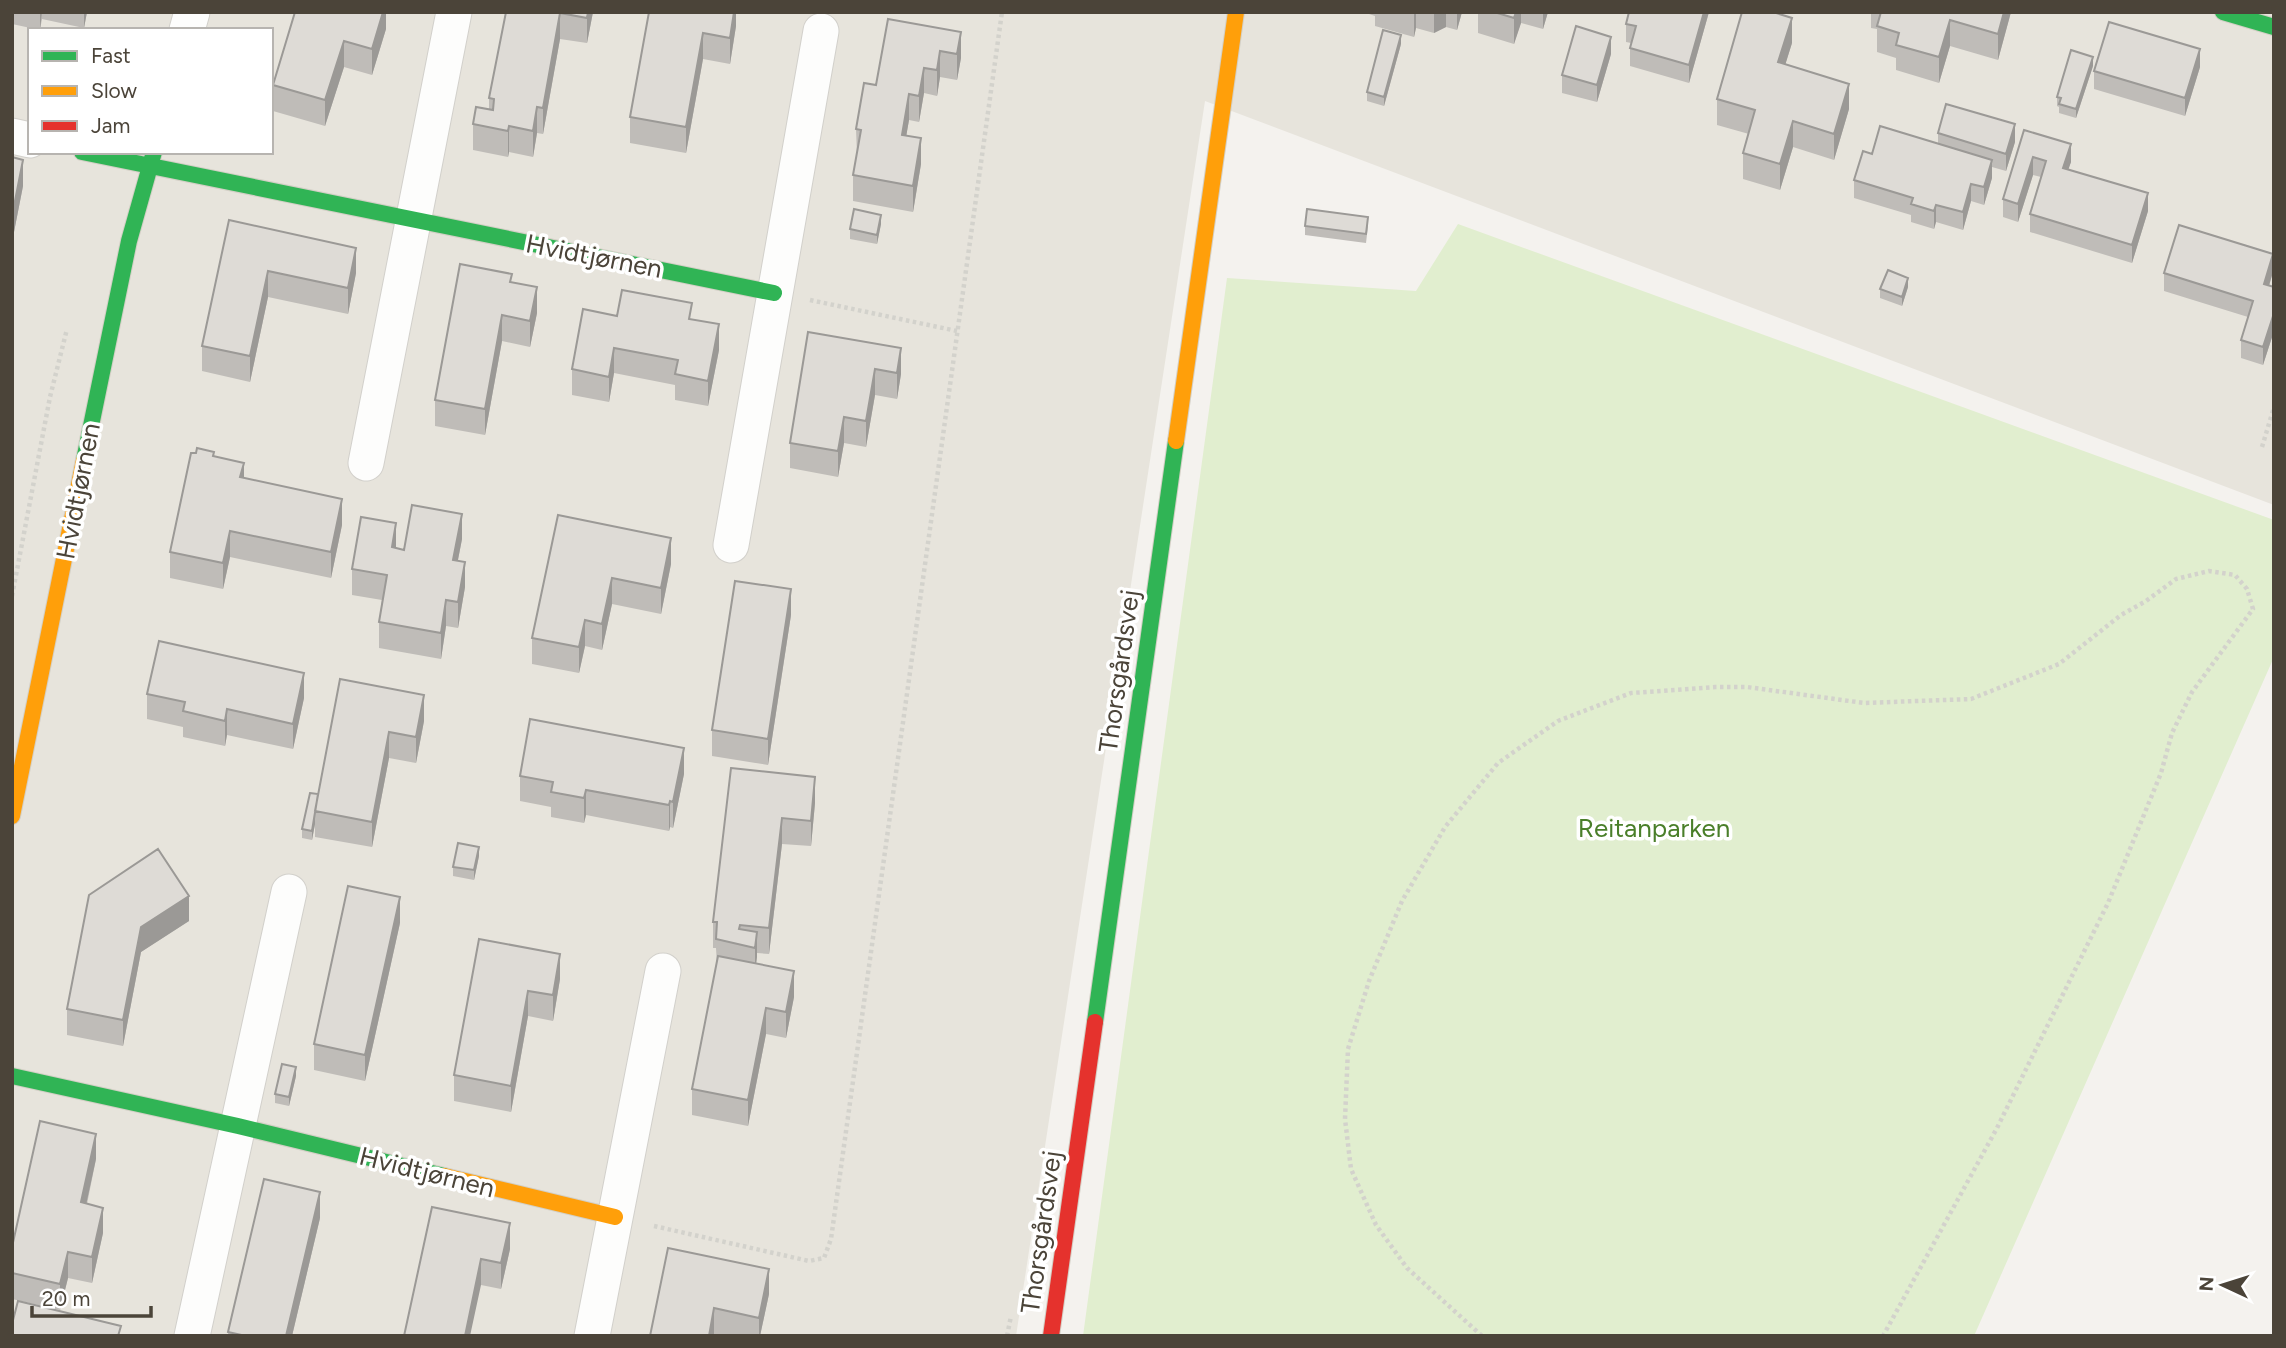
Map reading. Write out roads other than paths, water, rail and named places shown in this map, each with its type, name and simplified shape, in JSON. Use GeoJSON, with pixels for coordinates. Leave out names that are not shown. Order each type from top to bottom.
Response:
{"type":"FeatureCollection","features":[{"type":"Feature","properties":{"kind":"street"},"geometry":{"type":"LineString","coordinates":[[366,463],[454,12]]}},
{"type":"Feature","properties":{"kind":"street","name":"Thorsgårdsvej"},"geometry":{"type":"LineString","coordinates":[[1051,1336],[1236,12]]}},
{"type":"Feature","properties":{"kind":"street"},"geometry":{"type":"LineString","coordinates":[[2223,12],[2274,27]]}},
{"type":"Feature","properties":{"kind":"street"},"geometry":{"type":"LineString","coordinates":[[731,545],[821,31]]}},
{"type":"Feature","properties":{"kind":"street","name":"Hvidtjørnen"},"geometry":{"type":"LineString","coordinates":[[100,154],[152,160],[413,220],[775,292]]}},
{"type":"Feature","properties":{"kind":"street","name":"Hvidtjørnen"},"geometry":{"type":"LineString","coordinates":[[12,816],[129,241],[152,160]]}},
{"type":"Feature","properties":{"kind":"street"},"geometry":{"type":"LineString","coordinates":[[192,1336],[289,892]]}},
{"type":"Feature","properties":{"kind":"street"},"geometry":{"type":"LineString","coordinates":[[592,1336],[663,971]]}},
{"type":"Feature","properties":{"kind":"street","name":"Hvidtjørnen"},"geometry":{"type":"LineString","coordinates":[[12,1076],[238,1126],[615,1217]]}},
{"type":"Feature","properties":{"kind":"park label","name":"Reitanparken"},"geometry":{"type":"Point","coordinates":[1654,828]}}]}
